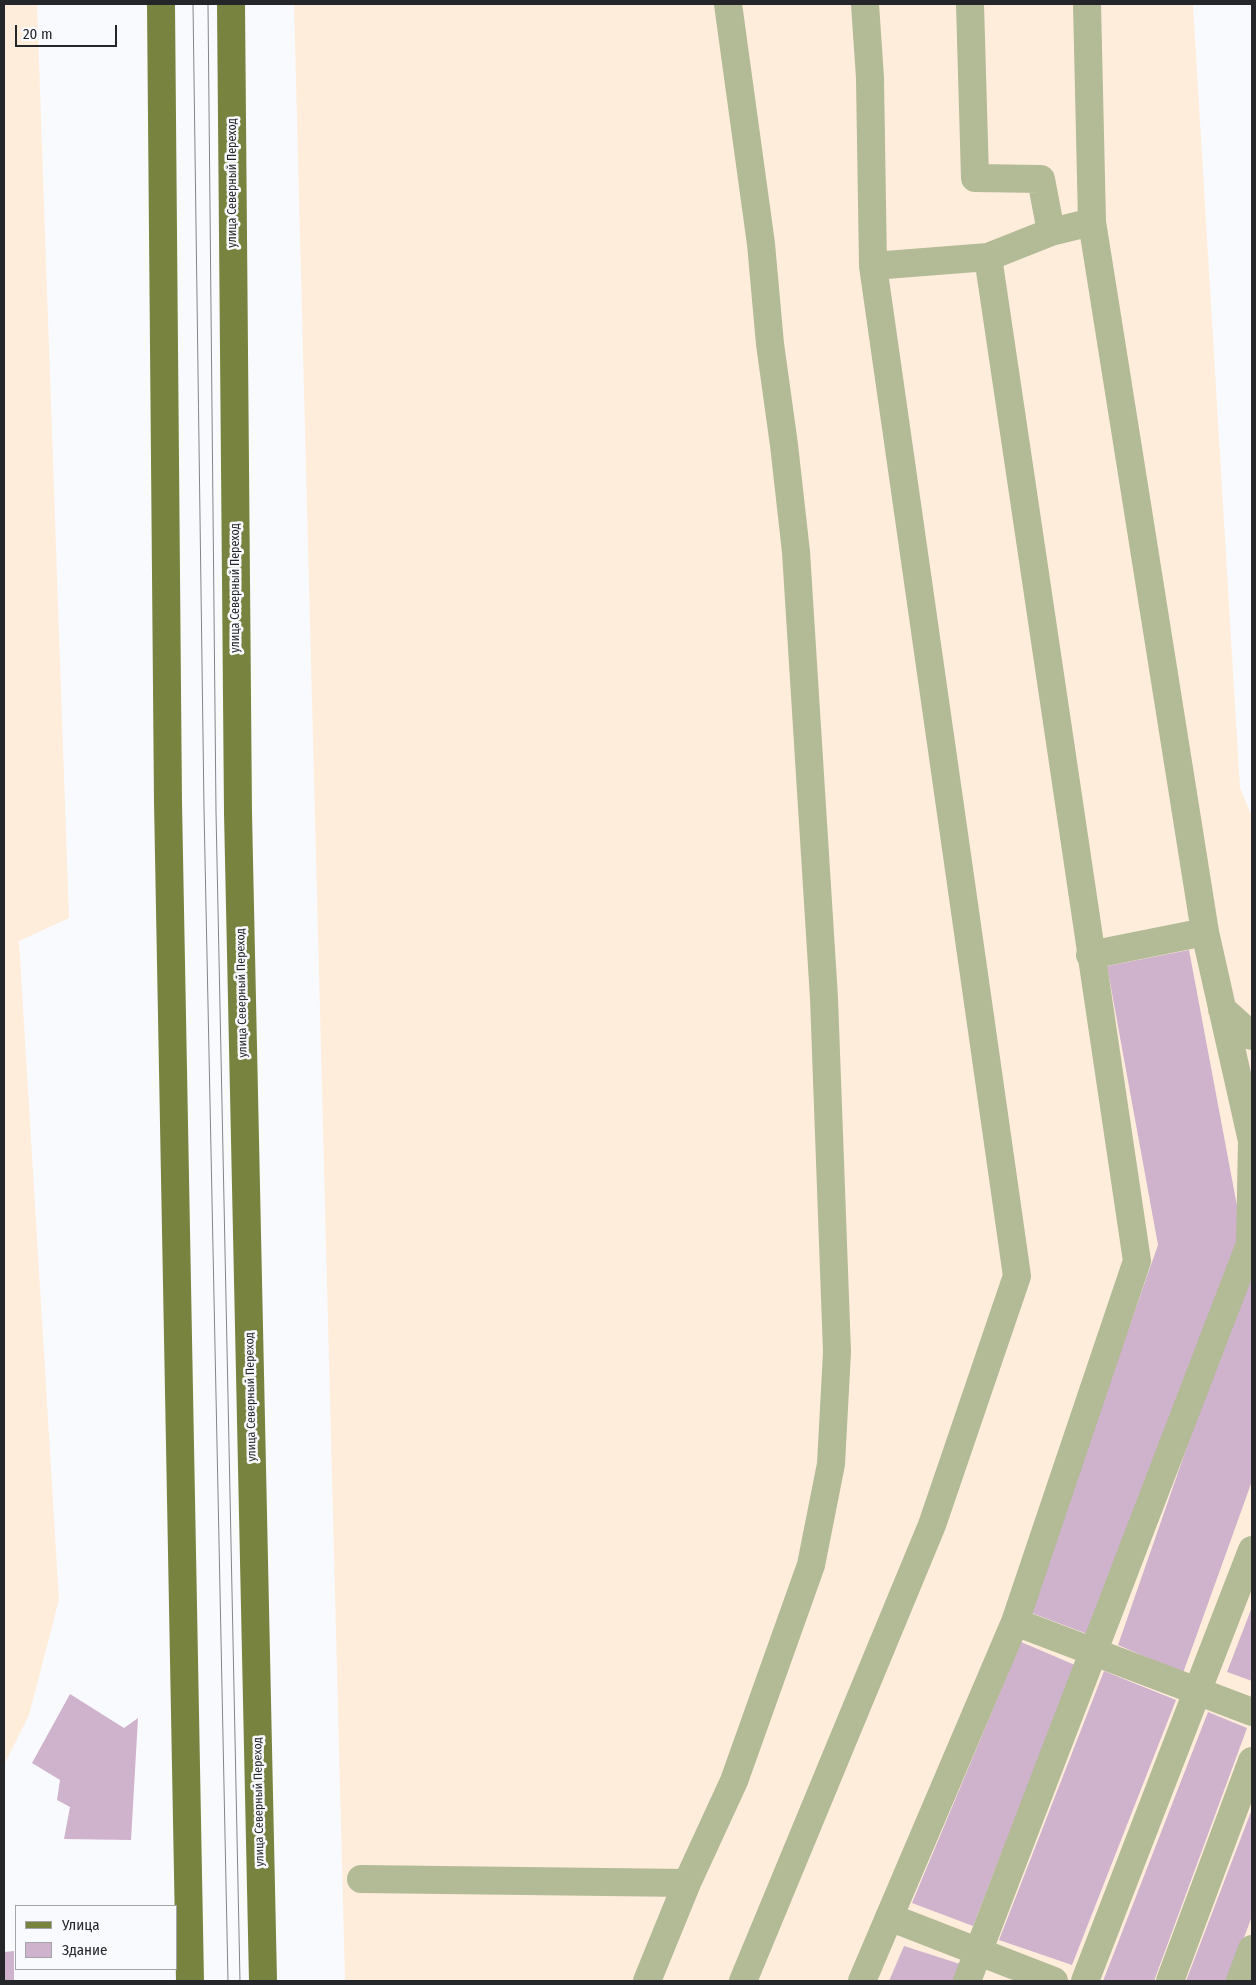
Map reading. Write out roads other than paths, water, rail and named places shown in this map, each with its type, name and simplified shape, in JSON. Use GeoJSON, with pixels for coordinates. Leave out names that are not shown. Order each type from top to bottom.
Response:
{"type":"FeatureCollection","features":[{"type":"Feature","properties":{"kind":"main road"},"geometry":{"type":"LineString","coordinates":[[161,4],[168,802],[190,1981]]}},
{"type":"Feature","properties":{"kind":"main road","name":"улица Северный Переход"},"geometry":{"type":"LineString","coordinates":[[231,4],[238,812],[263,1981]]}},
{"type":"Feature","properties":{"kind":"lane"},"geometry":{"type":"LineString","coordinates":[[647,1981],[687,1883],[734,1781],[811,1565],[831,1464],[837,1352],[824,998],[796,552],[770,344],[762,244],[728,4]]}},
{"type":"Feature","properties":{"kind":"lane"},"geometry":{"type":"LineString","coordinates":[[743,1981],[932,1525],[1017,1276],[873,266],[870,78],[865,4]]}},
{"type":"Feature","properties":{"kind":"lane"},"geometry":{"type":"LineString","coordinates":[[970,4],[975,178],[1041,179],[1052,232]]}},
{"type":"Feature","properties":{"kind":"lane"},"geometry":{"type":"LineString","coordinates":[[967,1981],[1092,1651],[1250,1244],[1252,1141],[1205,932],[1092,222],[1087,4]]}},
{"type":"Feature","properties":{"kind":"lane"},"geometry":{"type":"LineString","coordinates":[[873,266],[988,257],[1052,232],[1092,222]]}},
{"type":"Feature","properties":{"kind":"lane"},"geometry":{"type":"LineString","coordinates":[[862,1981],[1015,1622],[1137,1261],[1090,955],[988,257]]}},
{"type":"Feature","properties":{"kind":"lane"},"geometry":{"type":"LineString","coordinates":[[1090,955],[1205,932]]}},
{"type":"Feature","properties":{"kind":"lane"},"geometry":{"type":"LineString","coordinates":[[1222,1009],[1252,1036]]}},
{"type":"Feature","properties":{"kind":"lane"},"geometry":{"type":"LineString","coordinates":[[1085,1981],[1197,1692],[1246,1587],[1252,1550]]}},
{"type":"Feature","properties":{"kind":"lane"},"geometry":{"type":"LineString","coordinates":[[1015,1622],[1252,1712]]}},
{"type":"Feature","properties":{"kind":"lane"},"geometry":{"type":"LineString","coordinates":[[1170,1981],[1252,1761]]}},
{"type":"Feature","properties":{"kind":"lane"},"geometry":{"type":"LineString","coordinates":[[361,1878],[687,1883]]}},
{"type":"Feature","properties":{"kind":"lane"},"geometry":{"type":"LineString","coordinates":[[889,1917],[1054,1981]]}},
{"type":"Feature","properties":{"kind":"lane"},"geometry":{"type":"LineString","coordinates":[[1240,1981],[1252,1949]]}},
{"type":"Feature","properties":{"kind":"tram line"},"geometry":{"type":"LineString","coordinates":[[193,4],[204,809],[228,1981]]}},
{"type":"Feature","properties":{"kind":"tram line"},"geometry":{"type":"LineString","coordinates":[[208,4],[216,812],[240,1981]]}}]}
